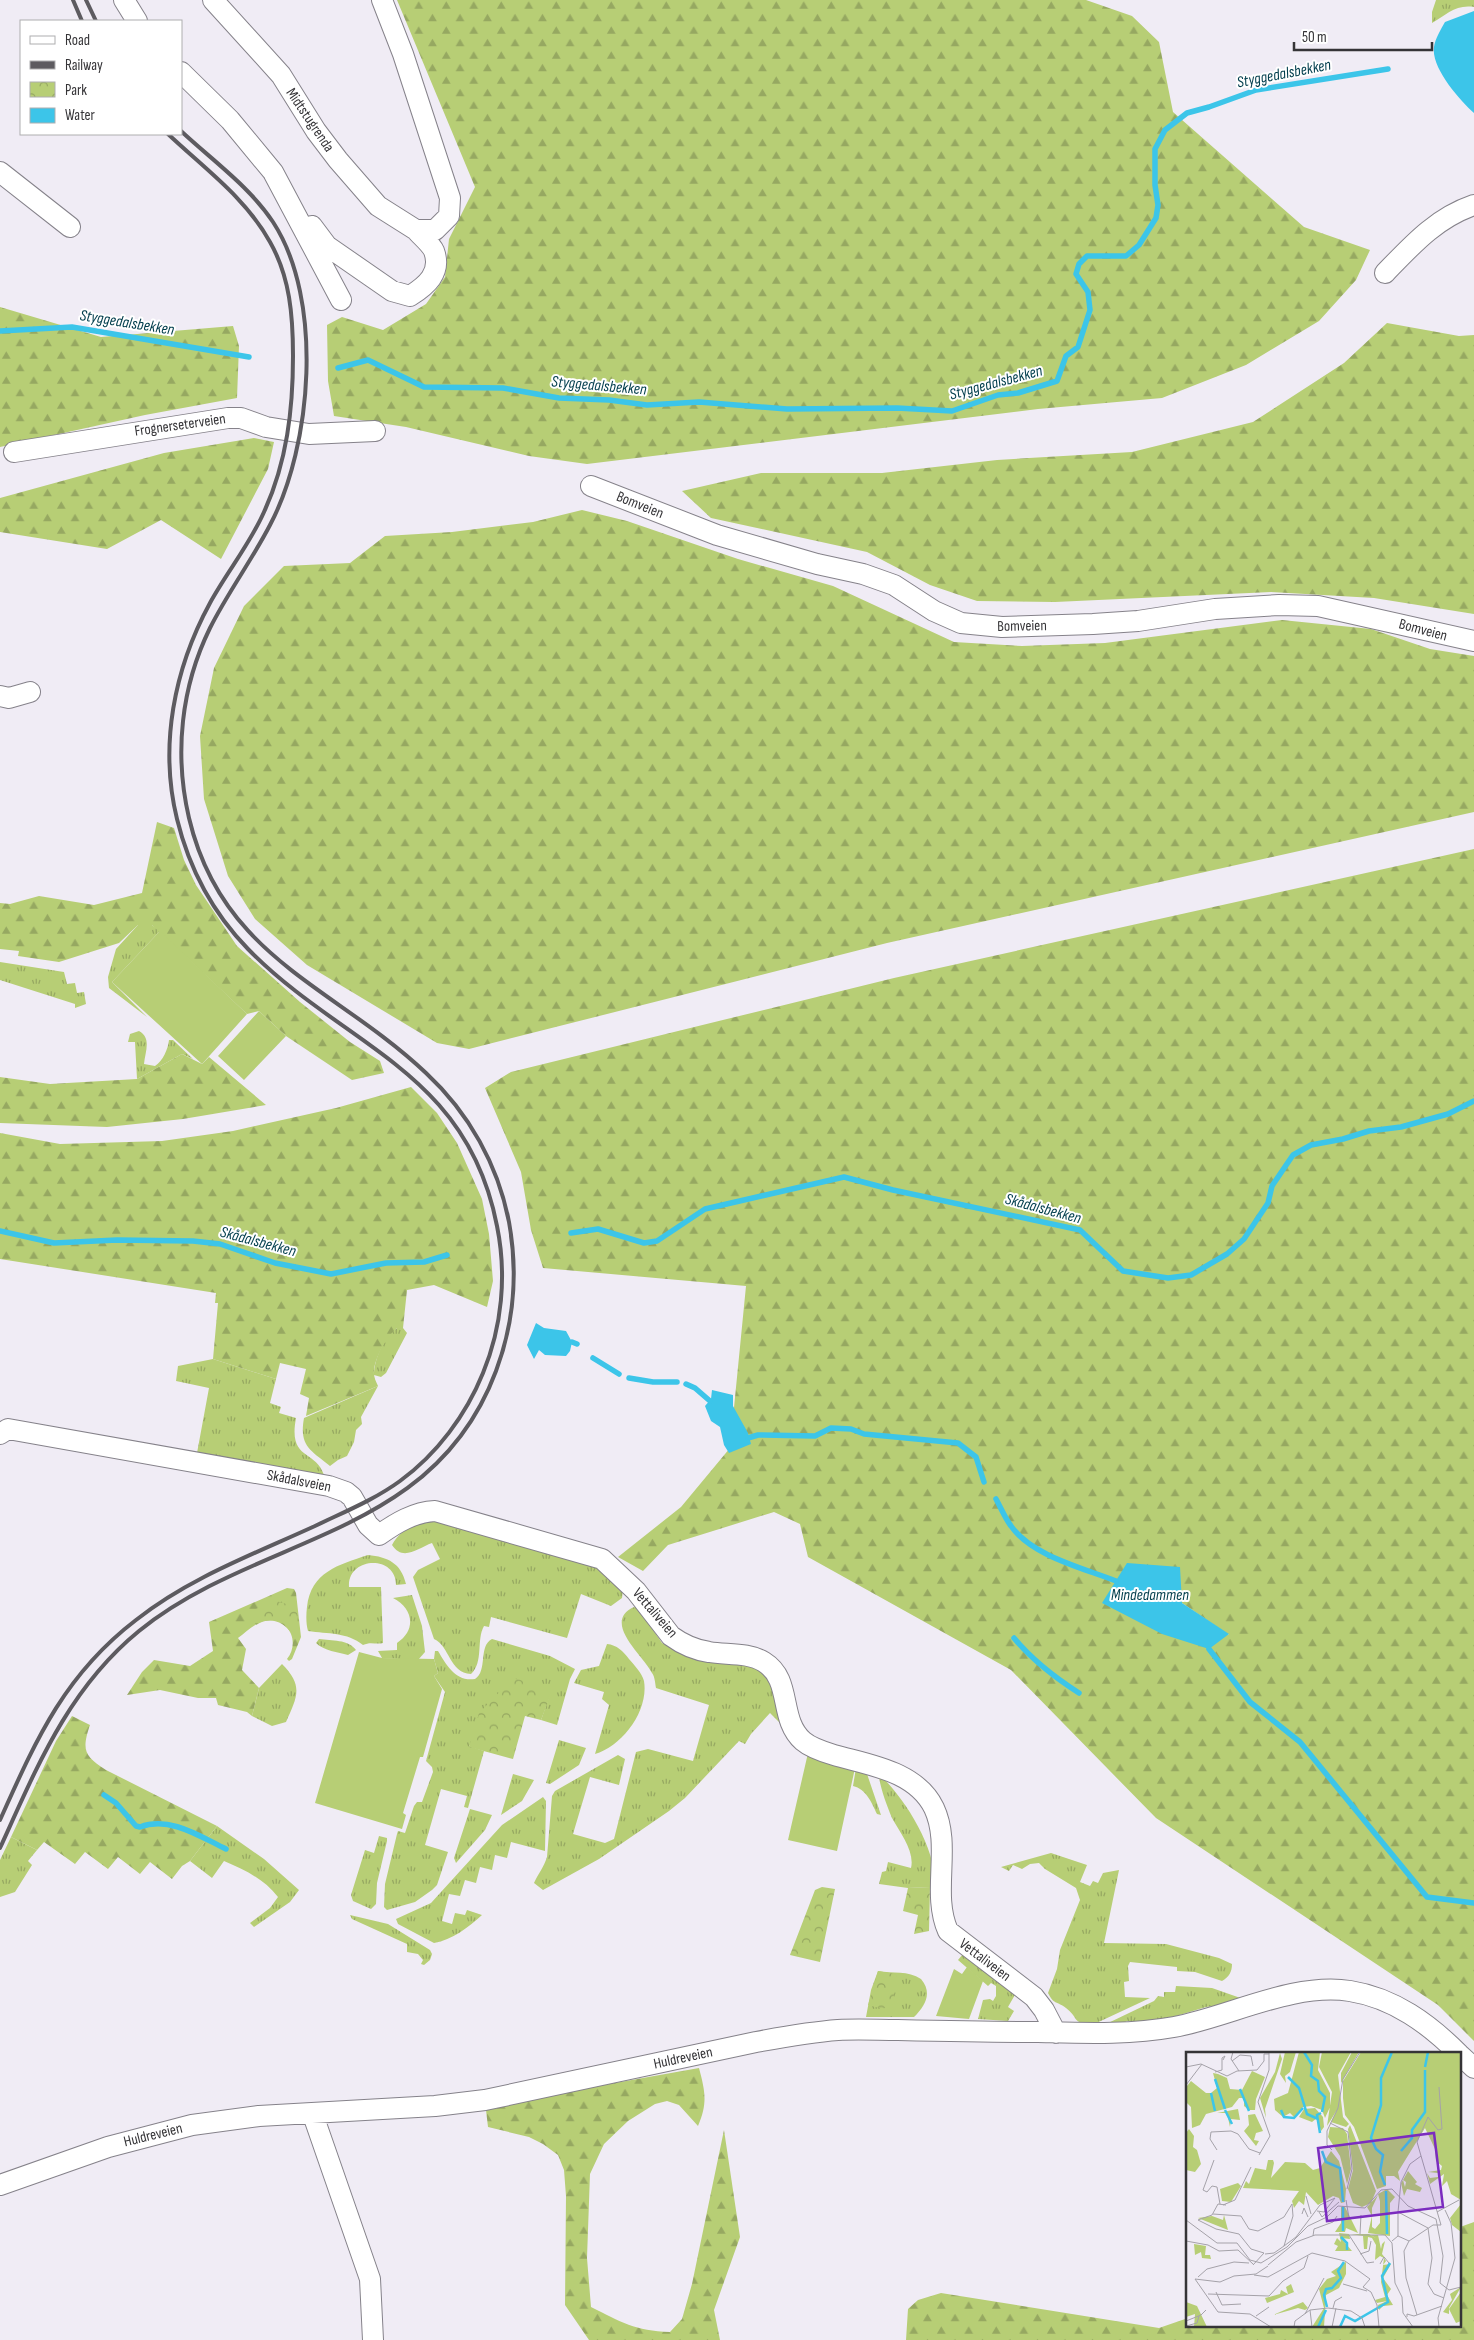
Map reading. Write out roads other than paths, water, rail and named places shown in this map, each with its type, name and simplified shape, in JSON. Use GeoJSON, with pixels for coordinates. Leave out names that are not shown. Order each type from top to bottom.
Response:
{"type":"FeatureCollection","features":[{"type":"Feature","properties":{"kind":"street"},"geometry":{"type":"LineString","coordinates":[[124,0],[136,20]]}},
{"type":"Feature","properties":{"kind":"street","name":"Midtstugrenda"},"geometry":{"type":"LineString","coordinates":[[182,73],[230,120],[273,172],[327,246],[392,291],[410,296],[428,284],[437,268],[434,250],[416,230],[378,206],[338,160],[316,131],[281,75],[213,0]]}},
{"type":"Feature","properties":{"kind":"street"},"geometry":{"type":"LineString","coordinates":[[382,0],[403,54],[450,198],[449,216],[435,230],[416,230]]}},
{"type":"Feature","properties":{"kind":"street"},"geometry":{"type":"LineString","coordinates":[[0,172],[70,227]]}},
{"type":"Feature","properties":{"kind":"street","name":"Midtstugrenda"},"geometry":{"type":"LineString","coordinates":[[273,172],[341,300]]}},
{"type":"Feature","properties":{"kind":"street"},"geometry":{"type":"LineString","coordinates":[[1385,273],[1427,230],[1453,214],[1474,206]]}},
{"type":"Feature","properties":{"kind":"street","name":"Frognerseterveien"},"geometry":{"type":"LineString","coordinates":[[14,452],[228,418],[241,418],[266,427],[308,434],[375,431]]}},
{"type":"Feature","properties":{"kind":"street","name":"Bomveien"},"geometry":{"type":"LineString","coordinates":[[592,486],[717,534],[882,580],[894,585],[943,616],[960,623],[1002,627],[1122,623],[1215,609],[1297,605],[1335,609],[1474,641]]}},
{"type":"Feature","properties":{"kind":"street"},"geometry":{"type":"LineString","coordinates":[[0,696],[9,698],[30,692]]}},
{"type":"Feature","properties":{"kind":"street","name":"Skådalsveien"},"geometry":{"type":"LineString","coordinates":[[3,1431],[329,1486],[346,1492],[352,1497],[368,1525],[378,1535],[423,1511],[436,1511],[592,1555],[602,1559],[621,1575]]}},
{"type":"Feature","properties":{"kind":"street","name":"Vettaliveien"},"geometry":{"type":"LineString","coordinates":[[621,1575],[671,1636],[678,1641],[709,1652],[750,1656],[770,1666],[783,1686],[787,1717],[802,1741],[829,1753],[901,1776],[922,1790],[938,1819],[942,1846],[944,1923],[948,1931],[1034,1997],[1044,2010],[1056,2033]]}},
{"type":"Feature","properties":{"kind":"street"},"geometry":{"type":"LineString","coordinates":[[1056,2033],[1154,2030],[1177,2027],[1281,1997],[1309,1991],[1340,1990],[1366,1995],[1402,2010],[1434,2030],[1458,2052]]}},
{"type":"Feature","properties":{"kind":"street","name":"Huldreveien"},"geometry":{"type":"LineString","coordinates":[[0,2185],[108,2147],[192,2125],[259,2116],[313,2114],[404,2106],[435,2106],[510,2096],[797,2034],[839,2030],[1056,2033]]}},
{"type":"Feature","properties":{"kind":"street"},"geometry":{"type":"LineString","coordinates":[[1462,2056],[1474,2068]]}},
{"type":"Feature","properties":{"kind":"street"},"geometry":{"type":"LineString","coordinates":[[313,2114],[370,2280],[373,2340]]}},
{"type":"Feature","properties":{"kind":"water"},"geometry":{"type":"Polygon","coordinates":[[[1474,11],[1474,113],[1454,92],[1442,74],[1434,55],[1434,47],[1445,22],[1474,11]]]}},
{"type":"Feature","properties":{"kind":"water"},"geometry":{"type":"Polygon","coordinates":[[[536,1323],[544,1328],[566,1331],[572,1342],[570,1351],[566,1356],[545,1355],[539,1350],[534,1359],[527,1345],[536,1323]]]}},
{"type":"Feature","properties":{"kind":"water"},"geometry":{"type":"Polygon","coordinates":[[[712,1390],[733,1395],[733,1406],[748,1433],[751,1444],[729,1453],[724,1445],[720,1427],[711,1421],[705,1406],[711,1399],[712,1390]]]}},
{"type":"Feature","properties":{"kind":"water","name":"Mindedammen"},"geometry":{"type":"Polygon","coordinates":[[[1127,1563],[1180,1567],[1182,1603],[1229,1634],[1209,1649],[1162,1634],[1102,1603],[1127,1563]]]}},
{"type":"Feature","properties":{"kind":"waterway","name":"Styggedalsbekken"},"geometry":{"type":"LineString","coordinates":[[338,368],[368,360],[424,387],[503,388],[559,398],[609,400],[647,405],[699,402],[787,409],[897,408],[952,411],[998,395],[1018,393],[1057,381],[1066,356],[1078,347],[1090,310],[1088,292],[1076,274],[1079,264],[1087,256],[1126,256],[1139,245],[1156,218],[1158,205],[1155,185],[1155,149],[1165,130],[1187,113],[1256,90],[1388,69]]}},
{"type":"Feature","properties":{"kind":"waterway","name":"Styggedalsbekken"},"geometry":{"type":"LineString","coordinates":[[0,331],[72,327],[249,357]]}},
{"type":"Feature","properties":{"kind":"waterway","name":"Skådalsbekken"},"geometry":{"type":"LineString","coordinates":[[571,1233],[598,1229],[644,1243],[657,1241],[705,1209],[844,1177],[893,1190],[1080,1230],[1123,1271],[1168,1278],[1191,1275],[1227,1254],[1244,1239],[1268,1203],[1272,1186],[1293,1155],[1311,1145],[1343,1139],[1369,1131],[1401,1127],[1448,1114],[1474,1101]]}},
{"type":"Feature","properties":{"kind":"waterway","name":"Skådalsbekken"},"geometry":{"type":"LineString","coordinates":[[0,1231],[54,1243],[117,1240],[193,1241],[220,1244],[275,1263],[331,1274],[386,1263],[424,1262],[447,1255]]}},
{"type":"Feature","properties":{"kind":"waterway"},"geometry":{"type":"LineString","coordinates":[[572,1342],[577,1344]]}},
{"type":"Feature","properties":{"kind":"waterway"},"geometry":{"type":"LineString","coordinates":[[593,1358],[619,1374]]}},
{"type":"Feature","properties":{"kind":"waterway"},"geometry":{"type":"LineString","coordinates":[[629,1378],[653,1382],[677,1382]]}},
{"type":"Feature","properties":{"kind":"waterway"},"geometry":{"type":"LineString","coordinates":[[686,1384],[695,1388],[710,1401]]}},
{"type":"Feature","properties":{"kind":"waterway"},"geometry":{"type":"LineString","coordinates":[[748,1438],[758,1435],[815,1436],[831,1428],[851,1429],[864,1434],[958,1443],[976,1457],[984,1482]]}},
{"type":"Feature","properties":{"kind":"waterway"},"geometry":{"type":"LineString","coordinates":[[996,1499],[1011,1526],[1032,1545],[1059,1560],[1116,1581]]}},
{"type":"Feature","properties":{"kind":"waterway"},"geometry":{"type":"LineString","coordinates":[[1014,1638],[1044,1668],[1079,1693]]}},
{"type":"Feature","properties":{"kind":"waterway"},"geometry":{"type":"LineString","coordinates":[[1209,1649],[1250,1702],[1300,1742],[1427,1897],[1474,1903]]}},
{"type":"Feature","properties":{"kind":"waterway"},"geometry":{"type":"LineString","coordinates":[[104,1795],[116,1803],[136,1826],[140,1827],[151,1824],[173,1826],[195,1833],[226,1849]]}},
{"type":"Feature","properties":{"kind":"railway"},"geometry":{"type":"LineString","coordinates":[[73,0],[82,20]]}},
{"type":"Feature","properties":{"kind":"railway"},"geometry":{"type":"LineString","coordinates":[[86,0],[96,20]]}},
{"type":"Feature","properties":{"kind":"railway"},"geometry":{"type":"LineString","coordinates":[[0,1848],[27,1788],[57,1731],[74,1704],[114,1654],[139,1631],[186,1599],[237,1573],[339,1528],[387,1502],[431,1469],[468,1427],[496,1371],[507,1335],[513,1297],[512,1241],[504,1201],[480,1141],[456,1105],[426,1073],[391,1043],[285,965],[254,937],[227,905],[205,866],[189,818],[184,794],[181,745],[183,721],[192,674],[210,628],[263,538],[284,492],[295,455],[303,415],[306,331],[300,291],[289,254],[273,222],[242,185],[182,132]]}},
{"type":"Feature","properties":{"kind":"railway"},"geometry":{"type":"LineString","coordinates":[[0,1820],[26,1763],[54,1711],[89,1663],[111,1641],[156,1605],[200,1579],[369,1500],[400,1481],[426,1459],[449,1433],[476,1389],[495,1338],[501,1301],[502,1263],[497,1226],[482,1173],[459,1131],[430,1096],[397,1066],[285,983],[248,949],[213,905],[188,855],[182,837],[172,791],[170,764],[173,708],[179,681],[187,654],[210,603],[252,535],[272,493],[283,455],[290,415],[293,341],[286,283],[277,255],[270,242],[237,197],[169,135]]}}]}
